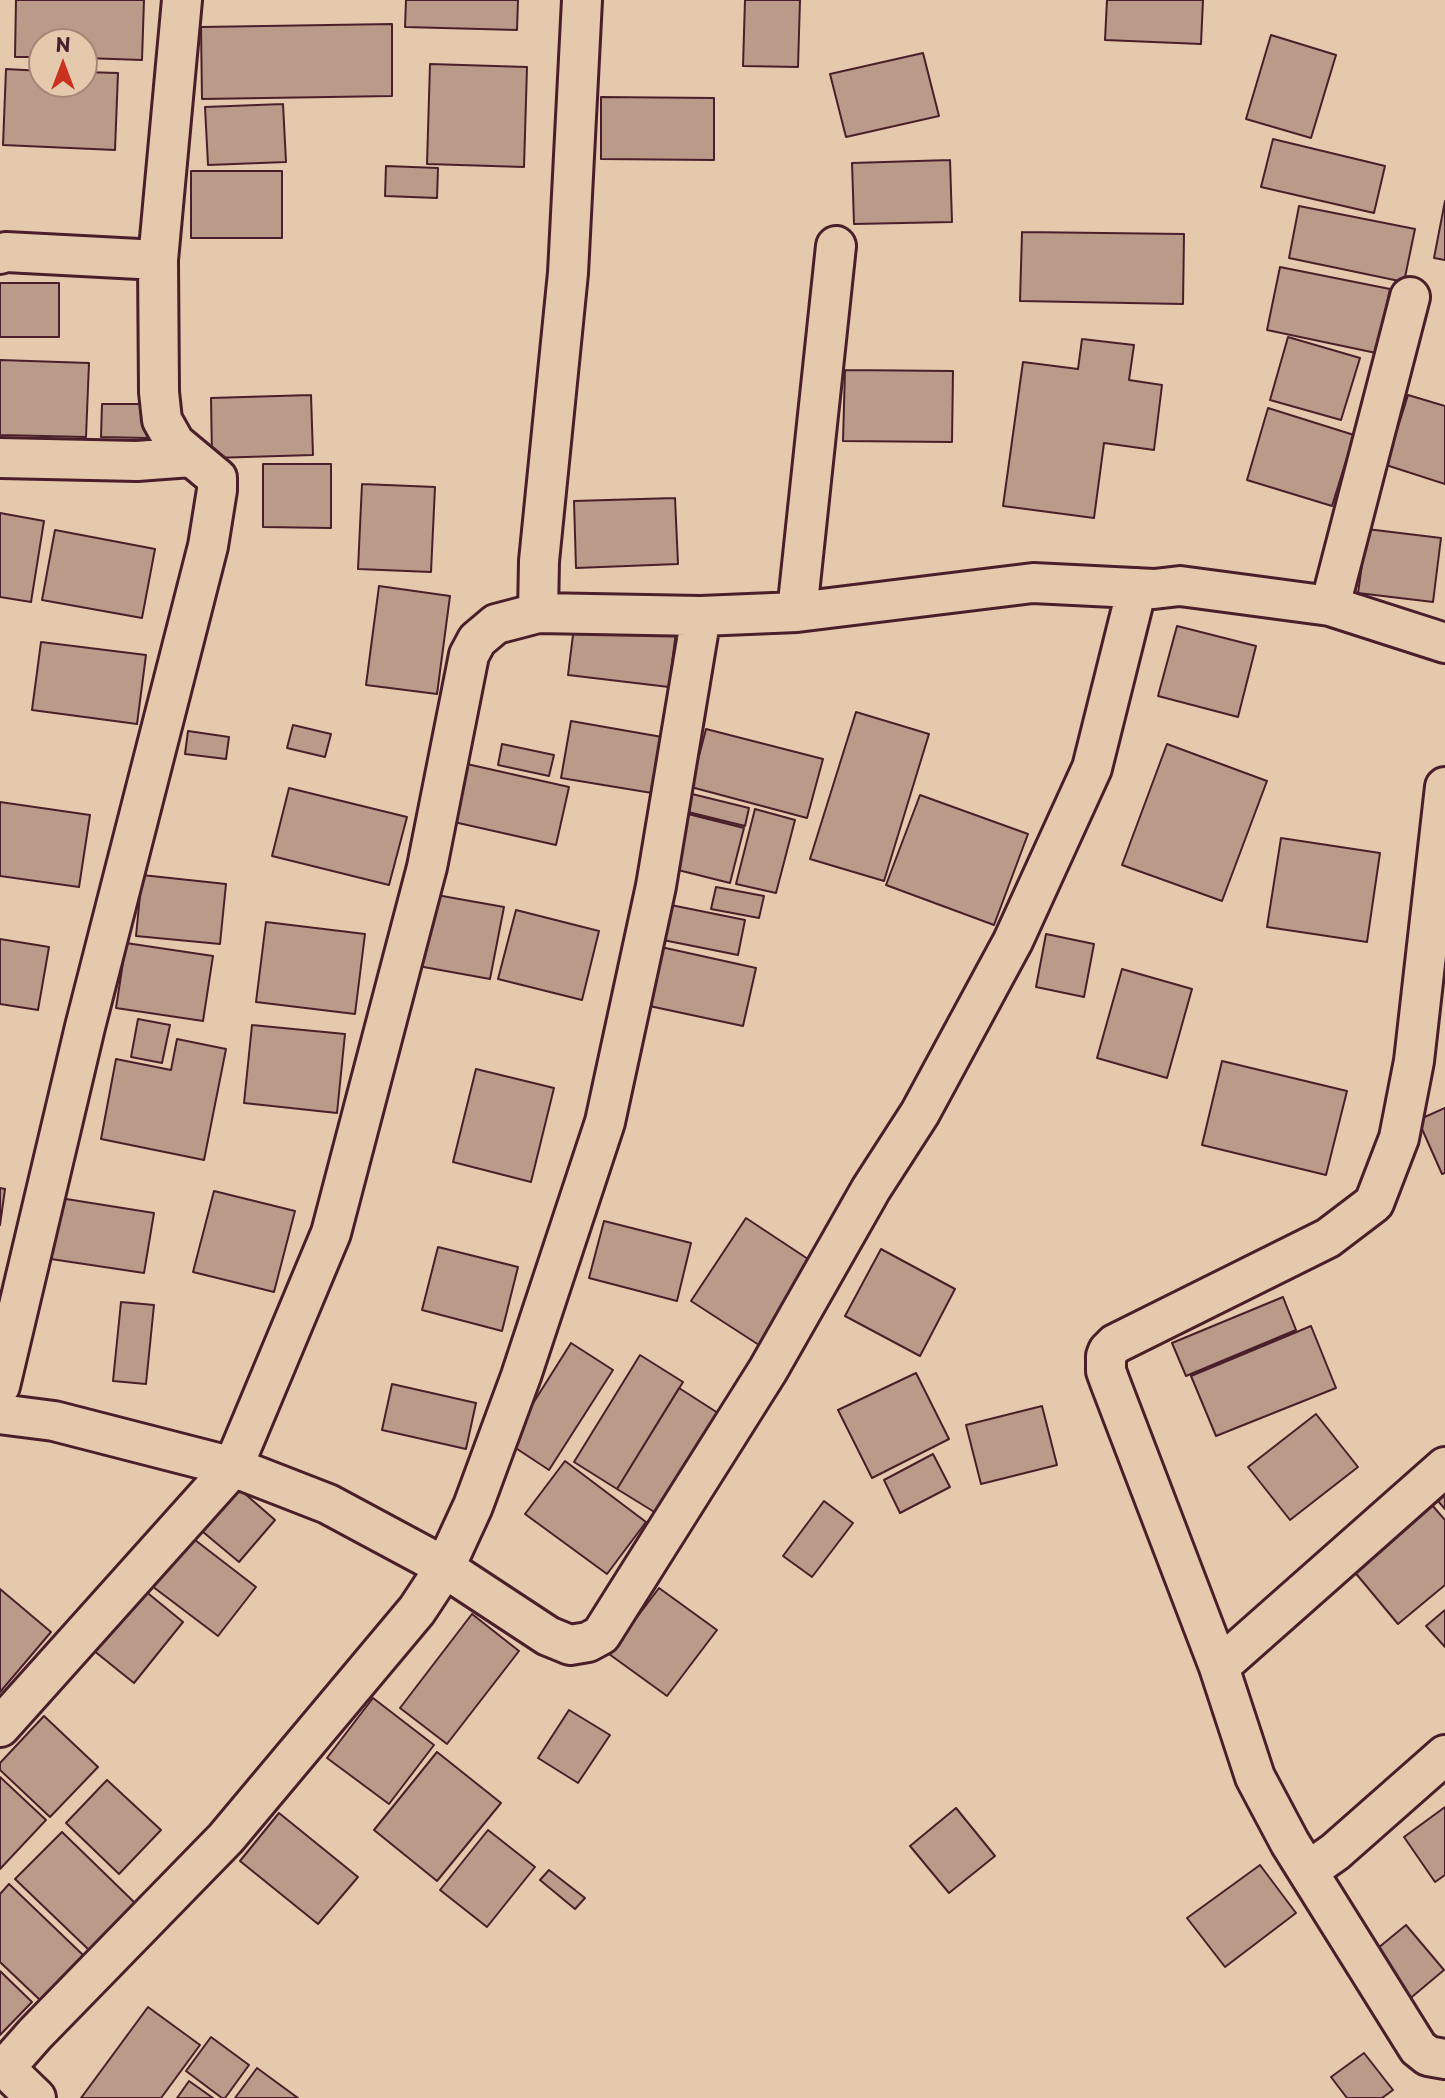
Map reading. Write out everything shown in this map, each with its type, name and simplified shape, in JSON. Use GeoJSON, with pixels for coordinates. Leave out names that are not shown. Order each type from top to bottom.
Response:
{"type":"FeatureCollection","features":[{"type":"Feature","properties":{"kind":"street"},"geometry":{"type":"LineString","coordinates":[[0,1386],[85,1027],[208,546],[217,478],[175,443],[162,421],[158,367],[158,261],[182,0]]}},
{"type":"Feature","properties":{"kind":"street"},"geometry":{"type":"LineString","coordinates":[[538,613],[539,561],[568,273],[582,0]]}},
{"type":"Feature","properties":{"kind":"street"},"geometry":{"type":"LineString","coordinates":[[797,612],[836,246]]}},
{"type":"Feature","properties":{"kind":"street"},"geometry":{"type":"LineString","coordinates":[[0,254],[6,252],[158,261]]}},
{"type":"Feature","properties":{"kind":"street"},"geometry":{"type":"LineString","coordinates":[[1330,606],[1410,297]]}},
{"type":"Feature","properties":{"kind":"street"},"geometry":{"type":"LineString","coordinates":[[0,458],[138,461],[191,457]]}},
{"type":"Feature","properties":{"kind":"street"},"geometry":{"type":"LineString","coordinates":[[0,1727],[233,1466],[331,1233],[427,867],[469,655],[477,640],[496,624],[538,613],[701,616],[797,612],[1033,583],[1137,588],[1181,586],[1330,606],[1445,643]]}},
{"type":"Feature","properties":{"kind":"street"},"geometry":{"type":"LineString","coordinates":[[0,1413],[54,1421],[233,1466],[328,1504],[444,1569],[548,1636],[570,1645],[588,1642],[601,1635],[768,1370],[919,1113],[1013,941],[1092,768],[1137,588]]}},
{"type":"Feature","properties":{"kind":"street"},"geometry":{"type":"LineString","coordinates":[[17,2080],[35,2034],[226,1838],[418,1610],[444,1569],[473,1506],[498,1440],[605,1122],[656,886],[701,616]]}},
{"type":"Feature","properties":{"kind":"street"},"geometry":{"type":"LineString","coordinates":[[1445,787],[1414,1061],[1399,1138],[1374,1203],[1328,1238],[1115,1344],[1108,1350],[1107,1356],[1110,1382],[1219,1667],[1255,1777],[1308,1871],[1418,2048],[1428,2056],[1445,2059]]}},
{"type":"Feature","properties":{"kind":"street"},"geometry":{"type":"LineString","coordinates":[[1219,1667],[1445,1467]]}},
{"type":"Feature","properties":{"kind":"street"},"geometry":{"type":"LineString","coordinates":[[1308,1871],[1335,1852],[1445,1755]]}},
{"type":"Feature","properties":{"kind":"building"},"geometry":{"type":"Polygon","coordinates":[[[16,0],[144,0],[142,60],[98,58],[98,28],[28,28],[28,57],[15,57],[16,0]]]}},
{"type":"Feature","properties":{"kind":"building"},"geometry":{"type":"Polygon","coordinates":[[[406,0],[518,0],[517,30],[405,27],[406,0]]]}},
{"type":"Feature","properties":{"kind":"building"},"geometry":{"type":"Polygon","coordinates":[[[745,0],[800,0],[798,67],[743,66],[745,0]]]}},
{"type":"Feature","properties":{"kind":"building"},"geometry":{"type":"Polygon","coordinates":[[[1107,0],[1203,0],[1201,44],[1105,40],[1107,0]]]}},
{"type":"Feature","properties":{"kind":"building"},"geometry":{"type":"Polygon","coordinates":[[[392,24],[392,96],[202,99],[201,27],[392,24]]]}},
{"type":"Feature","properties":{"kind":"building"},"geometry":{"type":"Polygon","coordinates":[[[1271,35],[1336,55],[1311,138],[1246,119],[1271,35]]]}},
{"type":"Feature","properties":{"kind":"building"},"geometry":{"type":"Polygon","coordinates":[[[923,53],[939,116],[846,137],[830,74],[923,53]]]}},
{"type":"Feature","properties":{"kind":"building"},"geometry":{"type":"Polygon","coordinates":[[[430,64],[527,67],[524,167],[427,164],[430,64]]]}},
{"type":"Feature","properties":{"kind":"building"},"geometry":{"type":"Polygon","coordinates":[[[6,69],[28,70],[28,98],[98,98],[98,72],[118,73],[115,150],[3,145],[6,69]]]}},
{"type":"Feature","properties":{"kind":"building"},"geometry":{"type":"Polygon","coordinates":[[[601,97],[714,98],[714,160],[601,159],[601,97]]]}},
{"type":"Feature","properties":{"kind":"building"},"geometry":{"type":"Polygon","coordinates":[[[283,104],[286,162],[208,165],[205,107],[283,104]]]}},
{"type":"Feature","properties":{"kind":"building"},"geometry":{"type":"Polygon","coordinates":[[[1273,139],[1385,166],[1374,213],[1261,187],[1273,139]]]}},
{"type":"Feature","properties":{"kind":"building"},"geometry":{"type":"Polygon","coordinates":[[[950,160],[952,222],[854,224],[852,163],[950,160]]]}},
{"type":"Feature","properties":{"kind":"building"},"geometry":{"type":"Polygon","coordinates":[[[386,166],[438,168],[437,198],[385,196],[386,166]]]}},
{"type":"Feature","properties":{"kind":"building"},"geometry":{"type":"Polygon","coordinates":[[[191,171],[282,171],[282,238],[191,238],[191,171]]]}},
{"type":"Feature","properties":{"kind":"building"},"geometry":{"type":"Polygon","coordinates":[[[1445,201],[1445,260],[1434,258],[1445,201]]]}},
{"type":"Feature","properties":{"kind":"building"},"geometry":{"type":"Polygon","coordinates":[[[1299,206],[1415,229],[1404,282],[1289,258],[1299,206]]]}},
{"type":"Feature","properties":{"kind":"building"},"geometry":{"type":"Polygon","coordinates":[[[1022,232],[1184,234],[1183,304],[1020,301],[1022,232]]]}},
{"type":"Feature","properties":{"kind":"building"},"geometry":{"type":"Polygon","coordinates":[[[1280,267],[1390,289],[1376,353],[1267,330],[1280,267]]]}},
{"type":"Feature","properties":{"kind":"building"},"geometry":{"type":"Polygon","coordinates":[[[0,283],[59,283],[59,337],[0,337],[0,283]]]}},
{"type":"Feature","properties":{"kind":"building"},"geometry":{"type":"Polygon","coordinates":[[[1288,337],[1360,358],[1341,420],[1270,400],[1288,337]]]}},
{"type":"Feature","properties":{"kind":"building"},"geometry":{"type":"Polygon","coordinates":[[[1082,339],[1134,345],[1129,380],[1162,385],[1154,450],[1104,443],[1094,518],[1003,506],[1023,362],[1078,369],[1082,339]]]}},
{"type":"Feature","properties":{"kind":"building"},"geometry":{"type":"Polygon","coordinates":[[[0,360],[89,363],[86,437],[0,435],[0,360]]]}},
{"type":"Feature","properties":{"kind":"building"},"geometry":{"type":"Polygon","coordinates":[[[845,370],[953,371],[952,442],[843,441],[845,370]]]}},
{"type":"Feature","properties":{"kind":"building"},"geometry":{"type":"Polygon","coordinates":[[[311,395],[313,455],[212,458],[211,398],[311,395]]]}},
{"type":"Feature","properties":{"kind":"building"},"geometry":{"type":"Polygon","coordinates":[[[1408,395],[1445,406],[1445,484],[1386,465],[1408,395]]]}},
{"type":"Feature","properties":{"kind":"building"},"geometry":{"type":"Polygon","coordinates":[[[102,404],[147,404],[147,438],[101,437],[102,404]]]}},
{"type":"Feature","properties":{"kind":"building"},"geometry":{"type":"Polygon","coordinates":[[[1268,408],[1354,435],[1332,506],[1247,480],[1268,408]]]}},
{"type":"Feature","properties":{"kind":"building"},"geometry":{"type":"Polygon","coordinates":[[[263,464],[331,464],[331,528],[263,527],[263,464]]]}},
{"type":"Feature","properties":{"kind":"building"},"geometry":{"type":"Polygon","coordinates":[[[362,484],[435,487],[431,572],[358,569],[362,484]]]}},
{"type":"Feature","properties":{"kind":"building"},"geometry":{"type":"Polygon","coordinates":[[[675,498],[678,564],[576,568],[574,501],[675,498]]]}},
{"type":"Feature","properties":{"kind":"building"},"geometry":{"type":"Polygon","coordinates":[[[0,513],[44,521],[31,602],[0,597],[0,513]]]}},
{"type":"Feature","properties":{"kind":"building"},"geometry":{"type":"Polygon","coordinates":[[[1367,529],[1441,538],[1433,602],[1358,593],[1367,529]]]}},
{"type":"Feature","properties":{"kind":"building"},"geometry":{"type":"Polygon","coordinates":[[[55,530],[155,549],[142,618],[42,600],[55,530]]]}},
{"type":"Feature","properties":{"kind":"building"},"geometry":{"type":"Polygon","coordinates":[[[379,586],[450,596],[437,694],[366,685],[379,586]]]}},
{"type":"Feature","properties":{"kind":"building"},"geometry":{"type":"Polygon","coordinates":[[[575,619],[676,632],[669,687],[568,675],[575,619]]]}},
{"type":"Feature","properties":{"kind":"building"},"geometry":{"type":"Polygon","coordinates":[[[1177,626],[1256,646],[1238,717],[1158,696],[1177,626]]]}},
{"type":"Feature","properties":{"kind":"building"},"geometry":{"type":"Polygon","coordinates":[[[41,642],[146,655],[137,724],[32,710],[41,642]]]}},
{"type":"Feature","properties":{"kind":"building"},"geometry":{"type":"Polygon","coordinates":[[[856,712],[929,734],[884,881],[810,859],[856,712]]]}},
{"type":"Feature","properties":{"kind":"building"},"geometry":{"type":"Polygon","coordinates":[[[571,721],[662,737],[652,793],[561,778],[571,721]]]}},
{"type":"Feature","properties":{"kind":"building"},"geometry":{"type":"Polygon","coordinates":[[[293,725],[331,734],[325,757],[287,748],[293,725]]]}},
{"type":"Feature","properties":{"kind":"building"},"geometry":{"type":"Polygon","coordinates":[[[706,729],[823,759],[807,818],[691,787],[706,729]]]}},
{"type":"Feature","properties":{"kind":"building"},"geometry":{"type":"Polygon","coordinates":[[[188,731],[229,737],[226,759],[185,754],[188,731]]]}},
{"type":"Feature","properties":{"kind":"building"},"geometry":{"type":"Polygon","coordinates":[[[502,744],[554,755],[549,776],[498,765],[502,744]]]}},
{"type":"Feature","properties":{"kind":"building"},"geometry":{"type":"Polygon","coordinates":[[[1167,744],[1267,781],[1222,901],[1122,865],[1167,744]]]}},
{"type":"Feature","properties":{"kind":"building"},"geometry":{"type":"Polygon","coordinates":[[[458,762],[569,787],[556,845],[445,820],[458,762]]]}},
{"type":"Feature","properties":{"kind":"building"},"geometry":{"type":"Polygon","coordinates":[[[289,788],[407,817],[389,885],[272,856],[289,788]]]}},
{"type":"Feature","properties":{"kind":"building"},"geometry":{"type":"Polygon","coordinates":[[[688,793],[749,808],[745,826],[684,811],[688,793]]]}},
{"type":"Feature","properties":{"kind":"building"},"geometry":{"type":"Polygon","coordinates":[[[920,795],[1028,834],[994,925],[886,885],[920,795]]]}},
{"type":"Feature","properties":{"kind":"building"},"geometry":{"type":"Polygon","coordinates":[[[0,802],[90,815],[79,887],[0,876],[0,802]]]}},
{"type":"Feature","properties":{"kind":"building"},"geometry":{"type":"Polygon","coordinates":[[[755,809],[795,820],[776,893],[736,884],[755,809]]]}},
{"type":"Feature","properties":{"kind":"building"},"geometry":{"type":"Polygon","coordinates":[[[684,813],[744,828],[730,883],[670,868],[684,813]]]}},
{"type":"Feature","properties":{"kind":"building"},"geometry":{"type":"Polygon","coordinates":[[[1281,838],[1380,853],[1367,942],[1267,927],[1281,838]]]}},
{"type":"Feature","properties":{"kind":"building"},"geometry":{"type":"Polygon","coordinates":[[[142,875],[226,884],[220,944],[136,936],[142,875]]]}},
{"type":"Feature","properties":{"kind":"building"},"geometry":{"type":"Polygon","coordinates":[[[716,887],[764,896],[759,918],[711,909],[716,887]]]}},
{"type":"Feature","properties":{"kind":"building"},"geometry":{"type":"Polygon","coordinates":[[[431,894],[504,907],[490,979],[418,966],[431,894]]]}},
{"type":"Feature","properties":{"kind":"building"},"geometry":{"type":"Polygon","coordinates":[[[661,903],[745,920],[738,955],[653,938],[661,903]]]}},
{"type":"Feature","properties":{"kind":"building"},"geometry":{"type":"Polygon","coordinates":[[[516,910],[599,931],[582,1000],[498,979],[516,910]]]}},
{"type":"Feature","properties":{"kind":"building"},"geometry":{"type":"Polygon","coordinates":[[[266,922],[365,934],[355,1014],[256,1002],[266,922]]]}},
{"type":"Feature","properties":{"kind":"building"},"geometry":{"type":"Polygon","coordinates":[[[1046,934],[1094,944],[1084,997],[1036,987],[1046,934]]]}},
{"type":"Feature","properties":{"kind":"building"},"geometry":{"type":"Polygon","coordinates":[[[0,939],[49,947],[38,1010],[0,1004],[0,939]]]}},
{"type":"Feature","properties":{"kind":"building"},"geometry":{"type":"Polygon","coordinates":[[[126,943],[213,956],[203,1021],[116,1008],[126,943]]]}},
{"type":"Feature","properties":{"kind":"building"},"geometry":{"type":"Polygon","coordinates":[[[652,945],[756,968],[743,1026],[640,1004],[652,945]]]}},
{"type":"Feature","properties":{"kind":"building"},"geometry":{"type":"Polygon","coordinates":[[[1122,969],[1192,989],[1167,1078],[1097,1058],[1122,969]]]}},
{"type":"Feature","properties":{"kind":"building"},"geometry":{"type":"Polygon","coordinates":[[[138,1019],[170,1025],[162,1063],[131,1057],[138,1019]]]}},
{"type":"Feature","properties":{"kind":"building"},"geometry":{"type":"Polygon","coordinates":[[[252,1025],[345,1034],[337,1113],[244,1103],[252,1025]]]}},
{"type":"Feature","properties":{"kind":"building"},"geometry":{"type":"Polygon","coordinates":[[[177,1039],[226,1049],[204,1160],[101,1139],[116,1059],[171,1070],[177,1039]]]}},
{"type":"Feature","properties":{"kind":"building"},"geometry":{"type":"Polygon","coordinates":[[[1222,1061],[1347,1091],[1326,1175],[1202,1145],[1222,1061]]]}},
{"type":"Feature","properties":{"kind":"building"},"geometry":{"type":"Polygon","coordinates":[[[476,1069],[554,1088],[531,1182],[453,1162],[476,1069]]]}},
{"type":"Feature","properties":{"kind":"building"},"geometry":{"type":"Polygon","coordinates":[[[1445,1108],[1445,1173],[1442,1174],[1418,1120],[1445,1108]]]}},
{"type":"Feature","properties":{"kind":"building"},"geometry":{"type":"Polygon","coordinates":[[[0,1188],[5,1189],[0,1225],[0,1188]]]}},
{"type":"Feature","properties":{"kind":"building"},"geometry":{"type":"Polygon","coordinates":[[[214,1191],[295,1211],[274,1292],[193,1272],[214,1191]]]}},
{"type":"Feature","properties":{"kind":"building"},"geometry":{"type":"Polygon","coordinates":[[[60,1198],[154,1213],[144,1273],[51,1259],[60,1198]]]}},
{"type":"Feature","properties":{"kind":"building"},"geometry":{"type":"Polygon","coordinates":[[[746,1218],[814,1263],[759,1345],[691,1301],[746,1218]]]}},
{"type":"Feature","properties":{"kind":"building"},"geometry":{"type":"Polygon","coordinates":[[[604,1221],[691,1243],[677,1301],[589,1278],[604,1221]]]}},
{"type":"Feature","properties":{"kind":"building"},"geometry":{"type":"Polygon","coordinates":[[[438,1247],[518,1267],[502,1331],[422,1310],[438,1247]]]}},
{"type":"Feature","properties":{"kind":"building"},"geometry":{"type":"Polygon","coordinates":[[[881,1249],[955,1289],[920,1356],[845,1316],[881,1249]]]}},
{"type":"Feature","properties":{"kind":"building"},"geometry":{"type":"Polygon","coordinates":[[[1283,1297],[1296,1330],[1186,1376],[1172,1343],[1283,1297]]]}},
{"type":"Feature","properties":{"kind":"building"},"geometry":{"type":"Polygon","coordinates":[[[121,1302],[154,1305],[146,1384],[113,1381],[121,1302]]]}},
{"type":"Feature","properties":{"kind":"building"},"geometry":{"type":"Polygon","coordinates":[[[1311,1326],[1336,1388],[1216,1436],[1191,1376],[1311,1326]]]}},
{"type":"Feature","properties":{"kind":"building"},"geometry":{"type":"Polygon","coordinates":[[[571,1343],[613,1370],[549,1470],[508,1443],[571,1343]]]}},
{"type":"Feature","properties":{"kind":"building"},"geometry":{"type":"Polygon","coordinates":[[[640,1355],[683,1382],[617,1489],[574,1462],[640,1355]]]}},
{"type":"Feature","properties":{"kind":"building"},"geometry":{"type":"Polygon","coordinates":[[[916,1373],[949,1439],[872,1478],[838,1410],[916,1373]]]}},
{"type":"Feature","properties":{"kind":"building"},"geometry":{"type":"Polygon","coordinates":[[[392,1384],[476,1403],[466,1449],[382,1430],[392,1384]]]}},
{"type":"Feature","properties":{"kind":"building"},"geometry":{"type":"Polygon","coordinates":[[[679,1388],[718,1413],[656,1513],[617,1489],[679,1388]]]}},
{"type":"Feature","properties":{"kind":"building"},"geometry":{"type":"Polygon","coordinates":[[[1042,1406],[1057,1465],[981,1484],[966,1425],[1042,1406]]]}},
{"type":"Feature","properties":{"kind":"building"},"geometry":{"type":"Polygon","coordinates":[[[1316,1414],[1358,1467],[1290,1520],[1248,1467],[1316,1414]]]}},
{"type":"Feature","properties":{"kind":"building"},"geometry":{"type":"Polygon","coordinates":[[[933,1454],[950,1487],[900,1513],[884,1480],[933,1454]]]}},
{"type":"Feature","properties":{"kind":"building"},"geometry":{"type":"Polygon","coordinates":[[[565,1461],[646,1522],[607,1574],[525,1514],[565,1461]]]}},
{"type":"Feature","properties":{"kind":"building"},"geometry":{"type":"Polygon","coordinates":[[[228,1479],[275,1520],[239,1562],[191,1522],[228,1479]]]}},
{"type":"Feature","properties":{"kind":"building"},"geometry":{"type":"Polygon","coordinates":[[[1445,1482],[1445,1509],[1431,1493],[1445,1482]]]}},
{"type":"Feature","properties":{"kind":"building"},"geometry":{"type":"Polygon","coordinates":[[[1426,1498],[1445,1520],[1445,1585],[1398,1624],[1348,1564],[1426,1498]]]}},
{"type":"Feature","properties":{"kind":"building"},"geometry":{"type":"Polygon","coordinates":[[[824,1501],[853,1523],[812,1577],[783,1556],[824,1501]]]}},
{"type":"Feature","properties":{"kind":"building"},"geometry":{"type":"Polygon","coordinates":[[[186,1533],[256,1587],[218,1636],[148,1583],[186,1533]]]}},
{"type":"Feature","properties":{"kind":"building"},"geometry":{"type":"Polygon","coordinates":[[[133,1581],[183,1622],[134,1683],[83,1642],[133,1581]]]}},
{"type":"Feature","properties":{"kind":"building"},"geometry":{"type":"Polygon","coordinates":[[[659,1588],[717,1630],[667,1696],[609,1654],[659,1588]]]}},
{"type":"Feature","properties":{"kind":"building"},"geometry":{"type":"Polygon","coordinates":[[[0,1589],[51,1632],[0,1692],[0,1589]]]}},
{"type":"Feature","properties":{"kind":"building"},"geometry":{"type":"Polygon","coordinates":[[[1445,1610],[1445,1647],[1426,1626],[1445,1610]]]}},
{"type":"Feature","properties":{"kind":"building"},"geometry":{"type":"Polygon","coordinates":[[[472,1614],[519,1651],[447,1744],[400,1708],[472,1614]]]}},
{"type":"Feature","properties":{"kind":"building"},"geometry":{"type":"Polygon","coordinates":[[[373,1698],[434,1745],[389,1804],[327,1758],[373,1698]]]}},
{"type":"Feature","properties":{"kind":"building"},"geometry":{"type":"Polygon","coordinates":[[[569,1710],[610,1735],[578,1783],[538,1758],[569,1710]]]}},
{"type":"Feature","properties":{"kind":"building"},"geometry":{"type":"Polygon","coordinates":[[[44,1716],[98,1767],[50,1817],[0,1770],[0,1763],[44,1716]]]}},
{"type":"Feature","properties":{"kind":"building"},"geometry":{"type":"Polygon","coordinates":[[[437,1752],[501,1803],[437,1881],[374,1830],[437,1752]]]}},
{"type":"Feature","properties":{"kind":"building"},"geometry":{"type":"Polygon","coordinates":[[[0,1777],[46,1820],[0,1869],[0,1777]]]}},
{"type":"Feature","properties":{"kind":"building"},"geometry":{"type":"Polygon","coordinates":[[[107,1780],[161,1830],[119,1874],[66,1823],[107,1780]]]}},
{"type":"Feature","properties":{"kind":"building"},"geometry":{"type":"Polygon","coordinates":[[[1445,1807],[1445,1875],[1435,1882],[1404,1837],[1445,1807]]]}},
{"type":"Feature","properties":{"kind":"building"},"geometry":{"type":"Polygon","coordinates":[[[956,1808],[995,1856],[949,1893],[910,1846],[956,1808]]]}},
{"type":"Feature","properties":{"kind":"building"},"geometry":{"type":"Polygon","coordinates":[[[279,1813],[358,1877],[318,1924],[240,1861],[279,1813]]]}},
{"type":"Feature","properties":{"kind":"building"},"geometry":{"type":"Polygon","coordinates":[[[488,1830],[535,1867],[487,1927],[440,1890],[488,1830]]]}},
{"type":"Feature","properties":{"kind":"building"},"geometry":{"type":"Polygon","coordinates":[[[62,1832],[135,1903],[89,1950],[15,1879],[62,1832]]]}},
{"type":"Feature","properties":{"kind":"building"},"geometry":{"type":"Polygon","coordinates":[[[1260,1865],[1296,1913],[1225,1967],[1187,1918],[1260,1865]]]}},
{"type":"Feature","properties":{"kind":"building"},"geometry":{"type":"Polygon","coordinates":[[[549,1870],[585,1898],[575,1909],[540,1880],[549,1870]]]}},
{"type":"Feature","properties":{"kind":"building"},"geometry":{"type":"Polygon","coordinates":[[[9,1884],[83,1955],[40,2000],[0,1962],[0,1894],[9,1884]]]}},
{"type":"Feature","properties":{"kind":"building"},"geometry":{"type":"Polygon","coordinates":[[[1406,1925],[1444,1970],[1388,2017],[1349,1972],[1406,1925]]]}},
{"type":"Feature","properties":{"kind":"building"},"geometry":{"type":"Polygon","coordinates":[[[0,1971],[32,2002],[0,2035],[0,1971]]]}},
{"type":"Feature","properties":{"kind":"building"},"geometry":{"type":"Polygon","coordinates":[[[148,2007],[200,2045],[161,2098],[81,2098],[148,2007]]]}},
{"type":"Feature","properties":{"kind":"building"},"geometry":{"type":"Polygon","coordinates":[[[211,2037],[249,2065],[225,2098],[186,2071],[211,2037]]]}},
{"type":"Feature","properties":{"kind":"building"},"geometry":{"type":"Polygon","coordinates":[[[1364,2053],[1393,2090],[1382,2098],[1347,2098],[1331,2077],[1364,2053]]]}},
{"type":"Feature","properties":{"kind":"building"},"geometry":{"type":"Polygon","coordinates":[[[257,2068],[298,2098],[235,2098],[257,2068]]]}},
{"type":"Feature","properties":{"kind":"building"},"geometry":{"type":"Polygon","coordinates":[[[189,2081],[213,2098],[177,2098],[189,2081]]]}}]}
